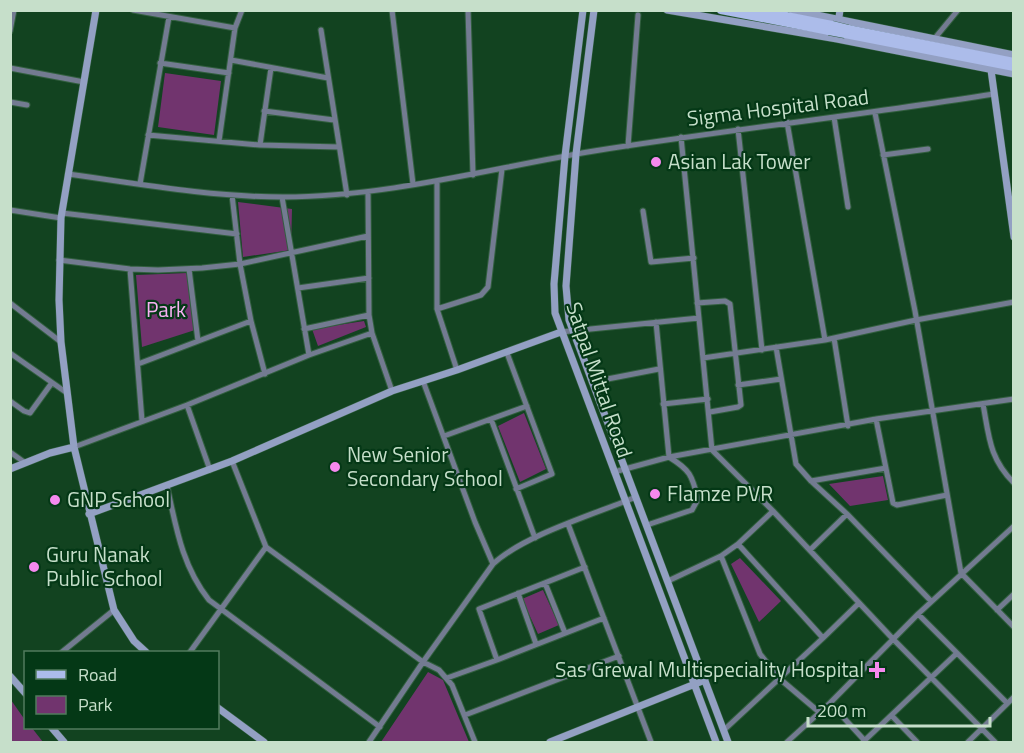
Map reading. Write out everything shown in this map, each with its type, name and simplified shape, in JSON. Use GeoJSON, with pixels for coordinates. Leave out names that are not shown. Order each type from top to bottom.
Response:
{"type":"FeatureCollection","features":[{"type":"Feature","properties":{"kind":"main road"},"geometry":{"type":"LineString","coordinates":[[721,10],[833,25]]}},
{"type":"Feature","properties":{"kind":"main road"},"geometry":{"type":"LineString","coordinates":[[756,10],[833,25],[847,31],[1014,67]]}},
{"type":"Feature","properties":{"kind":"main road"},"geometry":{"type":"LineString","coordinates":[[847,31],[1014,62]]}},
{"type":"Feature","properties":{"kind":"street"},"geometry":{"type":"LineString","coordinates":[[10,31],[14,10]]}},
{"type":"Feature","properties":{"kind":"street"},"geometry":{"type":"LineString","coordinates":[[96,10],[61,215],[59,260],[61,342],[74,447],[114,610],[134,641],[145,651]]}},
{"type":"Feature","properties":{"kind":"street"},"geometry":{"type":"LineString","coordinates":[[133,10],[236,28]]}},
{"type":"Feature","properties":{"kind":"street"},"geometry":{"type":"LineString","coordinates":[[219,141],[236,28],[242,10]]}},
{"type":"Feature","properties":{"kind":"street"},"geometry":{"type":"LineString","coordinates":[[392,10],[413,184]]}},
{"type":"Feature","properties":{"kind":"street"},"geometry":{"type":"LineString","coordinates":[[468,10],[473,175]]}},
{"type":"Feature","properties":{"kind":"street","name":"Satpal Mittal Road"},"geometry":{"type":"LineString","coordinates":[[583,10],[554,284],[555,312],[716,742]]}},
{"type":"Feature","properties":{"kind":"street","name":"Satpal Mittal Road"},"geometry":{"type":"LineString","coordinates":[[594,10],[576,154],[566,286],[567,310],[572,331],[728,742]]}},
{"type":"Feature","properties":{"kind":"street"},"geometry":{"type":"LineString","coordinates":[[667,10],[837,39],[1014,74]]}},
{"type":"Feature","properties":{"kind":"street"},"geometry":{"type":"LineString","coordinates":[[792,10],[833,25],[935,38],[1014,55]]}},
{"type":"Feature","properties":{"kind":"street"},"geometry":{"type":"LineString","coordinates":[[837,39],[833,25],[840,10]]}},
{"type":"Feature","properties":{"kind":"street"},"geometry":{"type":"LineString","coordinates":[[935,38],[957,10]]}},
{"type":"Feature","properties":{"kind":"street"},"geometry":{"type":"LineString","coordinates":[[628,146],[638,15]]}},
{"type":"Feature","properties":{"kind":"street"},"geometry":{"type":"LineString","coordinates":[[140,184],[169,17]]}},
{"type":"Feature","properties":{"kind":"street"},"geometry":{"type":"LineString","coordinates":[[321,30],[347,195]]}},
{"type":"Feature","properties":{"kind":"street"},"geometry":{"type":"LineString","coordinates":[[231,60],[328,78]]}},
{"type":"Feature","properties":{"kind":"street"},"geometry":{"type":"LineString","coordinates":[[160,63],[229,73]]}},
{"type":"Feature","properties":{"kind":"street"},"geometry":{"type":"LineString","coordinates":[[10,68],[84,82]]}},
{"type":"Feature","properties":{"kind":"street"},"geometry":{"type":"LineString","coordinates":[[260,145],[271,68]]}},
{"type":"Feature","properties":{"kind":"street"},"geometry":{"type":"LineString","coordinates":[[991,70],[1014,237]]}},
{"type":"Feature","properties":{"kind":"street","name":"Sigma Hospital Road"},"geometry":{"type":"LineString","coordinates":[[68,174],[232,195],[282,197],[347,195],[473,175],[576,154],[681,137],[787,122],[875,113],[994,94]]}},
{"type":"Feature","properties":{"kind":"street"},"geometry":{"type":"LineString","coordinates":[[10,102],[27,105]]}},
{"type":"Feature","properties":{"kind":"street"},"geometry":{"type":"LineString","coordinates":[[264,111],[334,120]]}},
{"type":"Feature","properties":{"kind":"street"},"geometry":{"type":"LineString","coordinates":[[875,113],[916,320],[961,573],[1014,627]]}},
{"type":"Feature","properties":{"kind":"street"},"geometry":{"type":"LineString","coordinates":[[834,117],[848,207]]}},
{"type":"Feature","properties":{"kind":"street"},"geometry":{"type":"LineString","coordinates":[[787,122],[825,340]]}},
{"type":"Feature","properties":{"kind":"street"},"geometry":{"type":"LineString","coordinates":[[738,129],[762,350]]}},
{"type":"Feature","properties":{"kind":"street"},"geometry":{"type":"LineString","coordinates":[[148,135],[260,145],[339,147]]}},
{"type":"Feature","properties":{"kind":"street"},"geometry":{"type":"LineString","coordinates":[[681,137],[712,450],[995,742]]}},
{"type":"Feature","properties":{"kind":"street"},"geometry":{"type":"LineString","coordinates":[[883,155],[928,149]]}},
{"type":"Feature","properties":{"kind":"street"},"geometry":{"type":"LineString","coordinates":[[437,309],[481,295],[488,287],[502,169]]}},
{"type":"Feature","properties":{"kind":"street"},"geometry":{"type":"LineString","coordinates":[[437,181],[437,309],[457,370]]}},
{"type":"Feature","properties":{"kind":"street"},"geometry":{"type":"LineString","coordinates":[[368,192],[369,315],[372,333],[392,391]]}},
{"type":"Feature","properties":{"kind":"street"},"geometry":{"type":"LineString","coordinates":[[232,195],[240,264],[251,321],[265,374]]}},
{"type":"Feature","properties":{"kind":"street"},"geometry":{"type":"LineString","coordinates":[[282,197],[309,355]]}},
{"type":"Feature","properties":{"kind":"street"},"geometry":{"type":"LineString","coordinates":[[10,210],[237,234]]}},
{"type":"Feature","properties":{"kind":"street"},"geometry":{"type":"LineString","coordinates":[[644,211],[651,262],[694,258]]}},
{"type":"Feature","properties":{"kind":"street"},"geometry":{"type":"LineString","coordinates":[[59,260],[130,269],[189,269],[240,264],[368,236]]}},
{"type":"Feature","properties":{"kind":"street"},"geometry":{"type":"LineString","coordinates":[[130,269],[142,421]]}},
{"type":"Feature","properties":{"kind":"street"},"geometry":{"type":"LineString","coordinates":[[189,269],[198,341]]}},
{"type":"Feature","properties":{"kind":"street"},"geometry":{"type":"LineString","coordinates":[[298,288],[369,278]]}},
{"type":"Feature","properties":{"kind":"street"},"geometry":{"type":"LineString","coordinates":[[698,303],[729,302],[740,407],[710,412]]}},
{"type":"Feature","properties":{"kind":"street"},"geometry":{"type":"LineString","coordinates":[[704,358],[825,340],[1014,302]]}},
{"type":"Feature","properties":{"kind":"street"},"geometry":{"type":"LineString","coordinates":[[10,303],[61,342]]}},
{"type":"Feature","properties":{"kind":"street"},"geometry":{"type":"LineString","coordinates":[[304,329],[369,315]]}},
{"type":"Feature","properties":{"kind":"street"},"geometry":{"type":"LineString","coordinates":[[89,514],[210,470],[392,391],[507,353],[561,332],[699,318]]}},
{"type":"Feature","properties":{"kind":"street"},"geometry":{"type":"LineString","coordinates":[[138,364],[251,321]]}},
{"type":"Feature","properties":{"kind":"street"},"geometry":{"type":"LineString","coordinates":[[656,322],[669,457]]}},
{"type":"Feature","properties":{"kind":"street"},"geometry":{"type":"LineString","coordinates":[[10,469],[24,462],[74,447],[187,405],[309,355],[372,333]]}},
{"type":"Feature","properties":{"kind":"street"},"geometry":{"type":"LineString","coordinates":[[834,338],[848,426]]}},
{"type":"Feature","properties":{"kind":"street"},"geometry":{"type":"LineString","coordinates":[[776,347],[796,464],[931,601]]}},
{"type":"Feature","properties":{"kind":"street"},"geometry":{"type":"LineString","coordinates":[[10,353],[51,384],[67,393]]}},
{"type":"Feature","properties":{"kind":"street"},"geometry":{"type":"LineString","coordinates":[[507,353],[552,474],[516,489]]}},
{"type":"Feature","properties":{"kind":"street"},"geometry":{"type":"LineString","coordinates":[[592,382],[659,369]]}},
{"type":"Feature","properties":{"kind":"street"},"geometry":{"type":"LineString","coordinates":[[738,385],[781,379]]}},
{"type":"Feature","properties":{"kind":"street"},"geometry":{"type":"LineString","coordinates":[[423,381],[475,522],[493,564]]}},
{"type":"Feature","properties":{"kind":"street"},"geometry":{"type":"LineString","coordinates":[[10,401],[30,413],[51,384]]}},
{"type":"Feature","properties":{"kind":"street"},"geometry":{"type":"LineString","coordinates":[[663,404],[708,399]]}},
{"type":"Feature","properties":{"kind":"street"},"geometry":{"type":"LineString","coordinates":[[614,472],[669,457],[848,426],[876,419],[1014,399]]}},
{"type":"Feature","properties":{"kind":"street"},"geometry":{"type":"LineString","coordinates":[[983,404],[994,458],[1014,483]]}},
{"type":"Feature","properties":{"kind":"street"},"geometry":{"type":"LineString","coordinates":[[187,405],[210,470]]}},
{"type":"Feature","properties":{"kind":"street"},"geometry":{"type":"LineString","coordinates":[[444,436],[527,406]]}},
{"type":"Feature","properties":{"kind":"street"},"geometry":{"type":"LineString","coordinates":[[491,419],[535,538]]}},
{"type":"Feature","properties":{"kind":"street"},"geometry":{"type":"LineString","coordinates":[[876,419],[894,505],[947,495]]}},
{"type":"Feature","properties":{"kind":"street"},"geometry":{"type":"LineString","coordinates":[[10,452],[24,462]]}},
{"type":"Feature","properties":{"kind":"street"},"geometry":{"type":"LineString","coordinates":[[647,525],[692,510],[698,499],[690,473],[685,466],[669,457]]}},
{"type":"Feature","properties":{"kind":"street"},"geometry":{"type":"LineString","coordinates":[[232,461],[266,547],[423,662],[439,670],[452,685],[475,742]]}},
{"type":"Feature","properties":{"kind":"street"},"geometry":{"type":"LineString","coordinates":[[811,481],[886,468]]}},
{"type":"Feature","properties":{"kind":"street"},"geometry":{"type":"LineString","coordinates":[[167,486],[185,559],[199,587],[220,610],[380,727]]}},
{"type":"Feature","properties":{"kind":"street"},"geometry":{"type":"LineString","coordinates":[[369,742],[493,564],[505,553],[535,538],[636,497]]}},
{"type":"Feature","properties":{"kind":"street"},"geometry":{"type":"LineString","coordinates":[[668,580],[721,556],[738,544],[773,511]]}},
{"type":"Feature","properties":{"kind":"street"},"geometry":{"type":"LineString","coordinates":[[810,550],[847,514]]}},
{"type":"Feature","properties":{"kind":"street"},"geometry":{"type":"LineString","coordinates":[[568,524],[651,742]]}},
{"type":"Feature","properties":{"kind":"street"},"geometry":{"type":"LineString","coordinates":[[787,742],[830,703],[931,601],[1014,526]]}},
{"type":"Feature","properties":{"kind":"street"},"geometry":{"type":"LineString","coordinates":[[738,544],[823,638]]}},
{"type":"Feature","properties":{"kind":"street"},"geometry":{"type":"LineString","coordinates":[[191,651],[266,547]]}},
{"type":"Feature","properties":{"kind":"street"},"geometry":{"type":"LineString","coordinates":[[721,556],[755,644],[768,666],[819,712]]}},
{"type":"Feature","properties":{"kind":"street"},"geometry":{"type":"LineString","coordinates":[[497,660],[479,609],[585,567]]}},
{"type":"Feature","properties":{"kind":"street"},"geometry":{"type":"LineString","coordinates":[[545,583],[565,633]]}},
{"type":"Feature","properties":{"kind":"street"},"geometry":{"type":"LineString","coordinates":[[518,593],[536,644]]}},
{"type":"Feature","properties":{"kind":"street"},"geometry":{"type":"LineString","coordinates":[[997,610],[1014,594]]}},
{"type":"Feature","properties":{"kind":"street"},"geometry":{"type":"LineString","coordinates":[[724,730],[859,603]]}},
{"type":"Feature","properties":{"kind":"street"},"geometry":{"type":"LineString","coordinates":[[63,651],[114,610]]}},
{"type":"Feature","properties":{"kind":"street"},"geometry":{"type":"LineString","coordinates":[[918,614],[1007,704]]}},
{"type":"Feature","properties":{"kind":"street"},"geometry":{"type":"LineString","coordinates":[[447,678],[604,618]]}},
{"type":"Feature","properties":{"kind":"street"},"geometry":{"type":"LineString","coordinates":[[830,703],[865,742],[957,654]]}},
{"type":"Feature","properties":{"kind":"street"},"geometry":{"type":"LineString","coordinates":[[465,715],[619,656]]}},
{"type":"Feature","properties":{"kind":"street"},"geometry":{"type":"LineString","coordinates":[[10,676],[22,684]]}},
{"type":"Feature","properties":{"kind":"street"},"geometry":{"type":"LineString","coordinates":[[550,742],[705,680]]}},
{"type":"Feature","properties":{"kind":"street"},"geometry":{"type":"LineString","coordinates":[[968,742],[1014,697]]}},
{"type":"Feature","properties":{"kind":"street"},"geometry":{"type":"LineString","coordinates":[[219,709],[264,742]]}},
{"type":"Feature","properties":{"kind":"street"},"geometry":{"type":"LineString","coordinates":[[892,716],[917,742]]}},
{"type":"Feature","properties":{"kind":"street"},"geometry":{"type":"LineString","coordinates":[[53,729],[64,742]]}},
{"type":"Feature","properties":{"kind":"green space"},"geometry":{"type":"Polygon","coordinates":[[[165,73],[221,81],[214,135],[158,127],[165,73]]]}},
{"type":"Feature","properties":{"kind":"green space"},"geometry":{"type":"Polygon","coordinates":[[[238,202],[292,209],[291,250],[243,257],[238,202]]]}},
{"type":"Feature","properties":{"kind":"green space","name":"Park"},"geometry":{"type":"Polygon","coordinates":[[[188,273],[195,330],[142,347],[136,275],[188,273]]]}},
{"type":"Feature","properties":{"kind":"green space"},"geometry":{"type":"Polygon","coordinates":[[[364,321],[366,327],[318,346],[312,329],[364,321]]]}},
{"type":"Feature","properties":{"kind":"green space"},"geometry":{"type":"Polygon","coordinates":[[[524,413],[546,469],[520,482],[498,426],[524,413]]]}},
{"type":"Feature","properties":{"kind":"green space"},"geometry":{"type":"Polygon","coordinates":[[[883,476],[888,500],[850,506],[829,484],[883,476]]]}},
{"type":"Feature","properties":{"kind":"green space"},"geometry":{"type":"Polygon","coordinates":[[[740,558],[781,601],[759,622],[731,564],[740,558]]]}},
{"type":"Feature","properties":{"kind":"green space"},"geometry":{"type":"Polygon","coordinates":[[[543,590],[559,625],[538,634],[522,599],[543,590]]]}},
{"type":"Feature","properties":{"kind":"green space"},"geometry":{"type":"Polygon","coordinates":[[[428,672],[443,680],[469,742],[381,742],[428,672]]]}},
{"type":"Feature","properties":{"kind":"green space"},"geometry":{"type":"Polygon","coordinates":[[[11,700],[24,719],[24,729],[33,729],[43,742],[11,742],[11,700]]]}},
{"type":"Feature","properties":{"kind":"place","name":"Asian Lak Tower"},"geometry":{"type":"Point","coordinates":[656,162]}},
{"type":"Feature","properties":{"kind":"place","name":"New Senior Secondary School"},"geometry":{"type":"Point","coordinates":[335,467]}},
{"type":"Feature","properties":{"kind":"place","name":"Flamze PVR"},"geometry":{"type":"Point","coordinates":[655,494]}},
{"type":"Feature","properties":{"kind":"place","name":"GNP School"},"geometry":{"type":"Point","coordinates":[55,500]}},
{"type":"Feature","properties":{"kind":"place","name":"Guru Nanak Public School"},"geometry":{"type":"Point","coordinates":[34,567]}},
{"type":"Feature","properties":{"kind":"place","name":"Sas Grewal Multispeciality Hospital"},"geometry":{"type":"Point","coordinates":[877,670]}}]}
